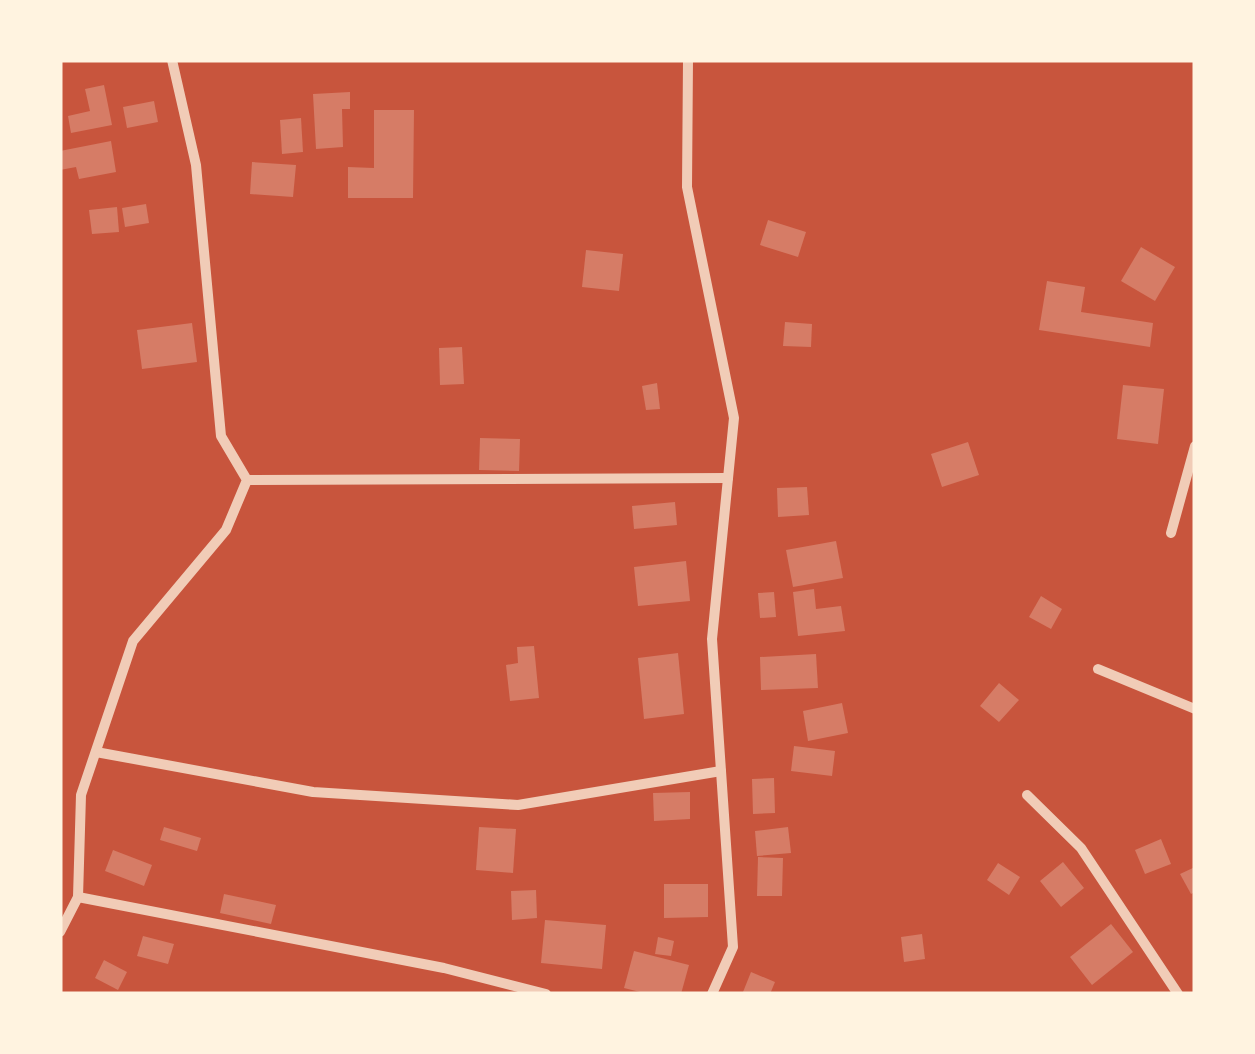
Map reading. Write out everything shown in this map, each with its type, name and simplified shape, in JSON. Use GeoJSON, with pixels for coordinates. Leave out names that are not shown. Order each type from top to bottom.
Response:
{"type":"FeatureCollection","features":[{"type":"Feature","properties":{"kind":"street"},"geometry":{"type":"LineString","coordinates":[[172,60],[196,165],[222,436],[247,480]]}},
{"type":"Feature","properties":{"kind":"street"},"geometry":{"type":"LineString","coordinates":[[688,60],[687,187],[734,418],[712,639],[733,947],[712,994]]}},
{"type":"Feature","properties":{"kind":"street"},"geometry":{"type":"LineString","coordinates":[[1171,533],[1195,446]]}},
{"type":"Feature","properties":{"kind":"street"},"geometry":{"type":"LineString","coordinates":[[247,480],[728,478]]}},
{"type":"Feature","properties":{"kind":"street"},"geometry":{"type":"LineString","coordinates":[[60,932],[78,897],[81,795],[133,641],[226,530],[247,480]]}},
{"type":"Feature","properties":{"kind":"street"},"geometry":{"type":"LineString","coordinates":[[1098,669],[1195,709]]}},
{"type":"Feature","properties":{"kind":"street"},"geometry":{"type":"LineString","coordinates":[[96,752],[313,792],[518,805],[721,771]]}},
{"type":"Feature","properties":{"kind":"street"},"geometry":{"type":"LineString","coordinates":[[1027,796],[1081,848],[1178,994]]}},
{"type":"Feature","properties":{"kind":"street"},"geometry":{"type":"LineString","coordinates":[[78,897],[444,968],[546,994]]}},
{"type":"Feature","properties":{"kind":"building"},"geometry":{"type":"Polygon","coordinates":[[[104,85],[112,125],[71,133],[68,116],[90,111],[85,89],[104,85]]]}},
{"type":"Feature","properties":{"kind":"building"},"geometry":{"type":"Polygon","coordinates":[[[350,92],[350,109],[342,109],[343,147],[316,149],[313,94],[350,92]]]}},
{"type":"Feature","properties":{"kind":"building"},"geometry":{"type":"Polygon","coordinates":[[[154,101],[158,122],[127,128],[123,107],[154,101]]]}},
{"type":"Feature","properties":{"kind":"building"},"geometry":{"type":"Polygon","coordinates":[[[374,110],[414,110],[413,198],[348,198],[348,167],[374,168],[374,110]]]}},
{"type":"Feature","properties":{"kind":"building"},"geometry":{"type":"Polygon","coordinates":[[[301,118],[303,152],[282,154],[280,120],[301,118]]]}},
{"type":"Feature","properties":{"kind":"building"},"geometry":{"type":"Polygon","coordinates":[[[111,141],[116,172],[79,179],[76,167],[60,170],[60,151],[111,141]]]}},
{"type":"Feature","properties":{"kind":"building"},"geometry":{"type":"Polygon","coordinates":[[[252,162],[296,165],[293,197],[250,194],[252,162]]]}},
{"type":"Feature","properties":{"kind":"building"},"geometry":{"type":"Polygon","coordinates":[[[146,204],[149,223],[125,227],[122,208],[146,204]]]}},
{"type":"Feature","properties":{"kind":"building"},"geometry":{"type":"Polygon","coordinates":[[[117,207],[119,232],[92,234],[89,210],[117,207]]]}},
{"type":"Feature","properties":{"kind":"building"},"geometry":{"type":"Polygon","coordinates":[[[768,220],[806,232],[798,257],[760,245],[768,220]]]}},
{"type":"Feature","properties":{"kind":"building"},"geometry":{"type":"Polygon","coordinates":[[[1141,247],[1175,267],[1155,301],[1121,281],[1141,247]]]}},
{"type":"Feature","properties":{"kind":"building"},"geometry":{"type":"Polygon","coordinates":[[[586,250],[623,254],[619,291],[582,287],[586,250]]]}},
{"type":"Feature","properties":{"kind":"building"},"geometry":{"type":"Polygon","coordinates":[[[1047,281],[1085,287],[1081,312],[1153,323],[1150,347],[1039,330],[1047,281]]]}},
{"type":"Feature","properties":{"kind":"building"},"geometry":{"type":"Polygon","coordinates":[[[785,322],[812,324],[811,347],[783,346],[785,322]]]}},
{"type":"Feature","properties":{"kind":"building"},"geometry":{"type":"Polygon","coordinates":[[[192,323],[197,362],[142,369],[137,330],[192,323]]]}},
{"type":"Feature","properties":{"kind":"building"},"geometry":{"type":"Polygon","coordinates":[[[462,347],[464,384],[440,385],[439,348],[462,347]]]}},
{"type":"Feature","properties":{"kind":"building"},"geometry":{"type":"Polygon","coordinates":[[[657,383],[660,409],[646,410],[642,386],[657,383]]]}},
{"type":"Feature","properties":{"kind":"building"},"geometry":{"type":"Polygon","coordinates":[[[1123,385],[1164,389],[1158,444],[1117,439],[1123,385]]]}},
{"type":"Feature","properties":{"kind":"building"},"geometry":{"type":"Polygon","coordinates":[[[480,438],[520,439],[519,471],[479,470],[480,438]]]}},
{"type":"Feature","properties":{"kind":"building"},"geometry":{"type":"Polygon","coordinates":[[[968,442],[979,475],[942,487],[931,454],[968,442]]]}},
{"type":"Feature","properties":{"kind":"building"},"geometry":{"type":"Polygon","coordinates":[[[807,487],[809,515],[778,517],[777,488],[807,487]]]}},
{"type":"Feature","properties":{"kind":"building"},"geometry":{"type":"Polygon","coordinates":[[[675,502],[677,525],[634,529],[632,506],[675,502]]]}},
{"type":"Feature","properties":{"kind":"building"},"geometry":{"type":"Polygon","coordinates":[[[836,541],[843,578],[793,587],[786,550],[836,541]]]}},
{"type":"Feature","properties":{"kind":"building"},"geometry":{"type":"Polygon","coordinates":[[[686,561],[690,601],[638,606],[634,567],[686,561]]]}},
{"type":"Feature","properties":{"kind":"building"},"geometry":{"type":"Polygon","coordinates":[[[814,589],[816,609],[841,606],[845,631],[798,636],[793,592],[814,589]]]}},
{"type":"Feature","properties":{"kind":"building"},"geometry":{"type":"Polygon","coordinates":[[[774,592],[776,617],[760,618],[758,593],[774,592]]]}},
{"type":"Feature","properties":{"kind":"building"},"geometry":{"type":"Polygon","coordinates":[[[1041,596],[1062,609],[1051,629],[1029,617],[1041,596]]]}},
{"type":"Feature","properties":{"kind":"building"},"geometry":{"type":"Polygon","coordinates":[[[534,646],[539,698],[510,701],[506,665],[518,663],[517,647],[534,646]]]}},
{"type":"Feature","properties":{"kind":"building"},"geometry":{"type":"Polygon","coordinates":[[[678,653],[684,714],[644,719],[638,658],[678,653]]]}},
{"type":"Feature","properties":{"kind":"building"},"geometry":{"type":"Polygon","coordinates":[[[816,654],[818,688],[761,690],[760,657],[816,654]]]}},
{"type":"Feature","properties":{"kind":"building"},"geometry":{"type":"Polygon","coordinates":[[[999,683],[1019,700],[999,722],[980,706],[999,683]]]}},
{"type":"Feature","properties":{"kind":"building"},"geometry":{"type":"Polygon","coordinates":[[[842,703],[848,733],[808,741],[803,711],[842,703]]]}},
{"type":"Feature","properties":{"kind":"building"},"geometry":{"type":"Polygon","coordinates":[[[794,746],[835,751],[832,776],[791,771],[794,746]]]}},
{"type":"Feature","properties":{"kind":"building"},"geometry":{"type":"Polygon","coordinates":[[[774,778],[775,813],[753,814],[752,779],[774,778]]]}},
{"type":"Feature","properties":{"kind":"building"},"geometry":{"type":"Polygon","coordinates":[[[690,792],[690,819],[654,821],[653,793],[690,792]]]}},
{"type":"Feature","properties":{"kind":"building"},"geometry":{"type":"Polygon","coordinates":[[[164,827],[201,838],[197,851],[160,840],[164,827]]]}},
{"type":"Feature","properties":{"kind":"building"},"geometry":{"type":"Polygon","coordinates":[[[479,827],[516,829],[513,873],[476,870],[479,827]]]}},
{"type":"Feature","properties":{"kind":"building"},"geometry":{"type":"Polygon","coordinates":[[[788,827],[791,853],[757,856],[755,831],[788,827]]]}},
{"type":"Feature","properties":{"kind":"building"},"geometry":{"type":"Polygon","coordinates":[[[1161,839],[1171,864],[1145,874],[1135,850],[1161,839]]]}},
{"type":"Feature","properties":{"kind":"building"},"geometry":{"type":"Polygon","coordinates":[[[113,850],[152,865],[144,886],[105,871],[113,850]]]}},
{"type":"Feature","properties":{"kind":"building"},"geometry":{"type":"Polygon","coordinates":[[[758,857],[783,858],[782,896],[757,896],[758,857]]]}},
{"type":"Feature","properties":{"kind":"building"},"geometry":{"type":"Polygon","coordinates":[[[1063,862],[1084,888],[1061,907],[1040,881],[1063,862]]]}},
{"type":"Feature","properties":{"kind":"building"},"geometry":{"type":"Polygon","coordinates":[[[998,863],[1020,877],[1009,895],[987,880],[998,863]]]}},
{"type":"Feature","properties":{"kind":"building"},"geometry":{"type":"Polygon","coordinates":[[[1195,867],[1195,892],[1191,894],[1180,874],[1195,867]]]}},
{"type":"Feature","properties":{"kind":"building"},"geometry":{"type":"Polygon","coordinates":[[[664,884],[708,884],[708,917],[664,918],[664,884]]]}},
{"type":"Feature","properties":{"kind":"building"},"geometry":{"type":"Polygon","coordinates":[[[536,890],[537,918],[512,920],[511,891],[536,890]]]}},
{"type":"Feature","properties":{"kind":"building"},"geometry":{"type":"Polygon","coordinates":[[[224,894],[276,905],[271,924],[220,913],[224,894]]]}},
{"type":"Feature","properties":{"kind":"building"},"geometry":{"type":"Polygon","coordinates":[[[545,920],[606,925],[602,969],[541,963],[545,920]]]}},
{"type":"Feature","properties":{"kind":"building"},"geometry":{"type":"Polygon","coordinates":[[[1111,924],[1133,952],[1092,985],[1070,957],[1111,924]]]}},
{"type":"Feature","properties":{"kind":"building"},"geometry":{"type":"Polygon","coordinates":[[[922,934],[925,959],[904,962],[901,937],[922,934]]]}},
{"type":"Feature","properties":{"kind":"building"},"geometry":{"type":"Polygon","coordinates":[[[143,936],[174,944],[168,964],[137,956],[143,936]]]}},
{"type":"Feature","properties":{"kind":"building"},"geometry":{"type":"Polygon","coordinates":[[[658,937],[674,941],[671,956],[655,954],[658,937]]]}},
{"type":"Feature","properties":{"kind":"building"},"geometry":{"type":"Polygon","coordinates":[[[634,951],[689,965],[681,994],[648,994],[624,988],[634,951]]]}},
{"type":"Feature","properties":{"kind":"building"},"geometry":{"type":"Polygon","coordinates":[[[104,960],[127,972],[118,990],[95,978],[104,960]]]}},
{"type":"Feature","properties":{"kind":"building"},"geometry":{"type":"Polygon","coordinates":[[[751,972],[775,982],[770,994],[743,992],[751,972]]]}}]}
